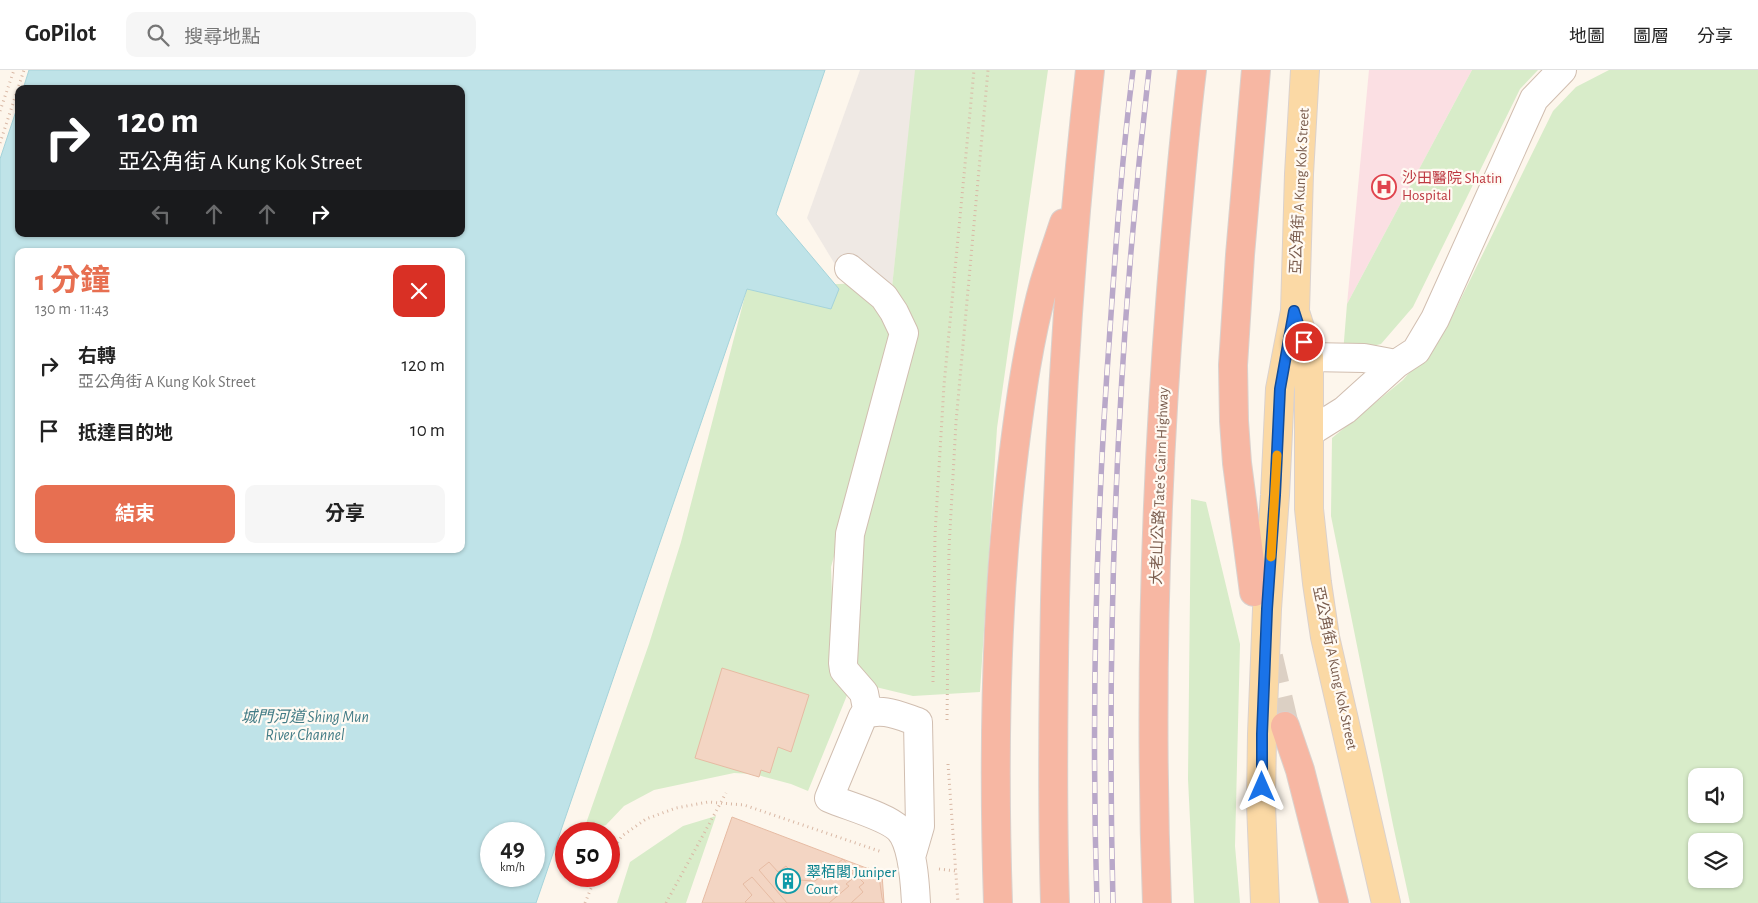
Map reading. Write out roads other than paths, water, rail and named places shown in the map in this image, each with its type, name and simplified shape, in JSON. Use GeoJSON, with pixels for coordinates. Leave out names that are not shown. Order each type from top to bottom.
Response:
{"type":"FeatureCollection","features":[{"type":"Feature","properties":{"kind":"highway"},"geometry":{"type":"LineString","coordinates":[[1056,903],[1053,680],[1057,523],[1063,384],[1079,177],[1090,70]]}},
{"type":"Feature","properties":{"kind":"highway","name":"大老山公路 Tate's Cairn Highway"},"geometry":{"type":"LineString","coordinates":[[1157,903],[1154,772],[1158,519],[1164,382],[1176,228],[1192,70]]}},
{"type":"Feature","properties":{"kind":"highway"},"geometry":{"type":"LineString","coordinates":[[1254,592],[1238,464],[1234,420],[1233,365],[1240,246],[1256,70]]}},
{"type":"Feature","properties":{"kind":"highway"},"geometry":{"type":"LineString","coordinates":[[998,903],[996,859],[997,679],[1005,521],[1024,378],[1044,285],[1079,177]]}},
{"type":"Feature","properties":{"kind":"highway"},"geometry":{"type":"LineString","coordinates":[[1285,726],[1300,770],[1334,903]]}},
{"type":"Feature","properties":{"kind":"main road","name":"亞公角街 A Kung Kok Street"},"geometry":{"type":"LineString","coordinates":[[1265,903],[1261,804],[1267,609],[1280,389],[1294,311],[1305,70]]}},
{"type":"Feature","properties":{"kind":"main road","name":"亞公角街 A Kung Kok Street"},"geometry":{"type":"LineString","coordinates":[[1294,311],[1309,357],[1309,509],[1317,583],[1324,628],[1386,903]]}},
{"type":"Feature","properties":{"kind":"main road"},"geometry":{"type":"LineString","coordinates":[[1280,389],[1292,367],[1309,357]]}},
{"type":"Feature","properties":{"kind":"street"},"geometry":{"type":"LineString","coordinates":[[1310,432],[1345,410],[1396,364],[1416,351],[1435,319],[1534,99],[1562,70]]}},
{"type":"Feature","properties":{"kind":"street"},"geometry":{"type":"LineString","coordinates":[[849,268],[884,297],[904,333],[850,534],[843,662],[844,670],[864,693],[868,714]]}},
{"type":"Feature","properties":{"kind":"street"},"geometry":{"type":"LineString","coordinates":[[1309,357],[1364,358],[1396,364]]}},
{"type":"Feature","properties":{"kind":"street"},"geometry":{"type":"LineString","coordinates":[[900,856],[920,826],[918,722],[886,712],[871,711],[863,716],[829,798],[882,819],[899,829],[900,856],[916,903]]}},
{"type":"Feature","properties":{"kind":"water","name":"城門河道 Shing Mun River Channel"},"geometry":{"type":"Polygon","coordinates":[[[29,70],[825,70],[776,214],[839,289],[831,309],[747,289],[564,822],[555,822],[555,848],[545,877],[545,822],[480,822],[480,887],[541,887],[536,903],[0,903],[0,159],[15,114],[15,237],[465,237],[465,85],[24,85],[29,70]]]}},
{"type":"Feature","properties":{"kind":"tunnel"},"geometry":{"type":"LineString","coordinates":[[1269,657],[1285,726]]}},
{"type":"Feature","properties":{"kind":"railway"},"geometry":{"type":"LineString","coordinates":[[1097,903],[1095,688],[1101,472],[1117,232],[1133,70]]}},
{"type":"Feature","properties":{"kind":"railway"},"geometry":{"type":"LineString","coordinates":[[1113,903],[1111,694],[1116,486],[1129,278],[1149,70]]}},
{"type":"Feature","properties":{"kind":"place","name":"沙田醫院 Shatin Hospital"},"geometry":{"type":"Point","coordinates":[1384,187]}},
{"type":"Feature","properties":{"kind":"place","name":"翠栢閣 Juniper Court"},"geometry":{"type":"Point","coordinates":[788,881]}}]}
